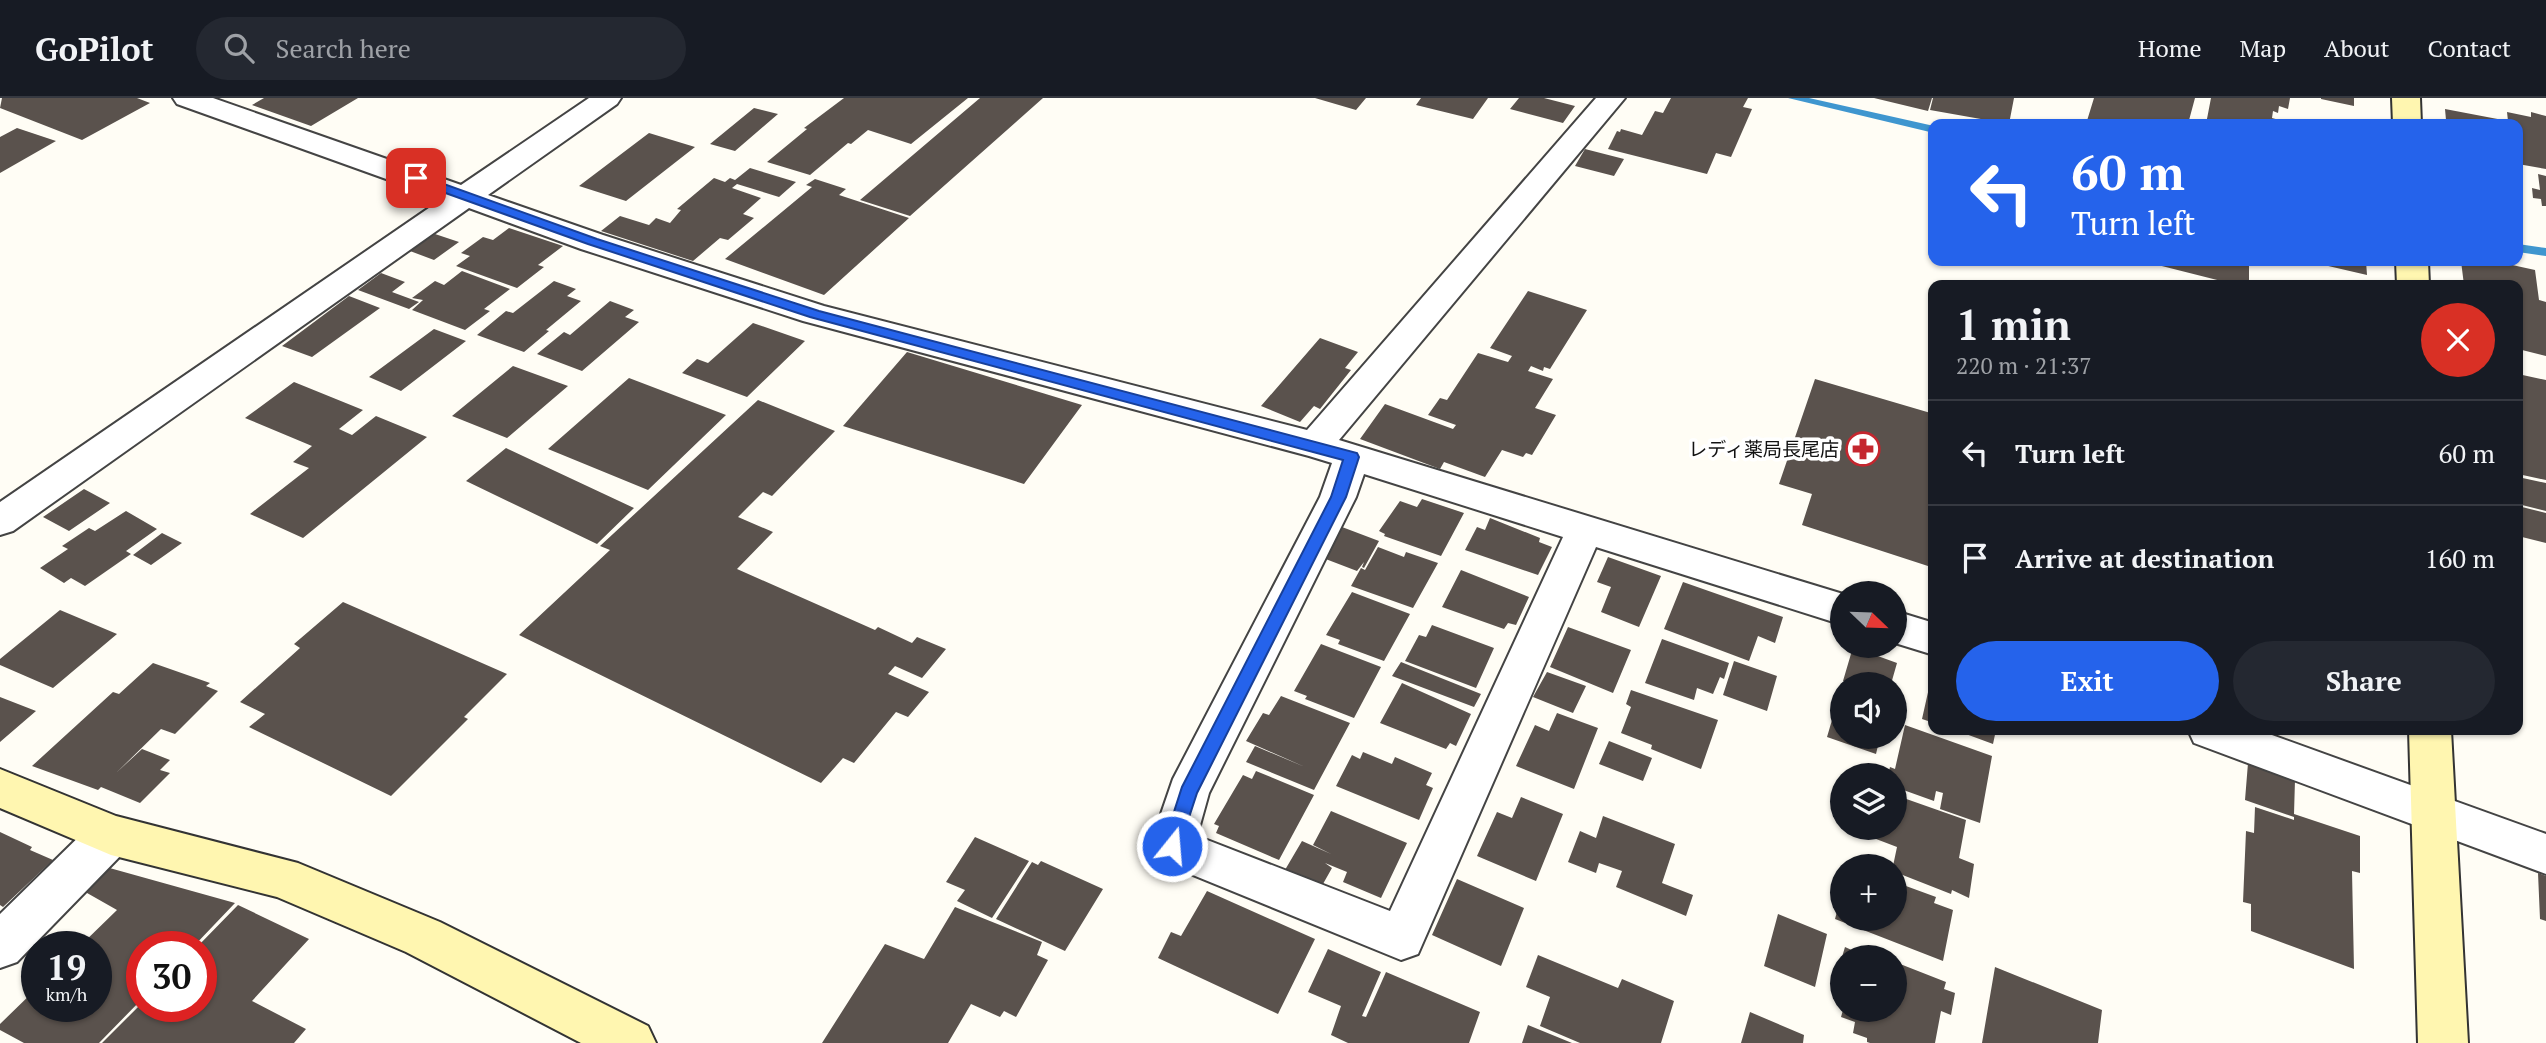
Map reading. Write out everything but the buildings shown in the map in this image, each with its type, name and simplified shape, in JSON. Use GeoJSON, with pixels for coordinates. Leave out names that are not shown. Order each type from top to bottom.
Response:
{"type":"FeatureCollection","features":[{"type":"Feature","properties":{"kind":"street"},"geometry":{"type":"LineString","coordinates":[[187,98],[592,242],[815,314],[1333,451],[1830,606]]}},
{"type":"Feature","properties":{"kind":"street"},"geometry":{"type":"LineString","coordinates":[[0,521],[607,98]]}},
{"type":"Feature","properties":{"kind":"street"},"geometry":{"type":"LineString","coordinates":[[1585,530],[1401,938],[1172,846],[1188,792],[1338,497],[1333,451],[1611,98]]}},
{"type":"Feature","properties":{"kind":"street"},"geometry":{"type":"LineString","coordinates":[[2406,98],[2407,119]]}},
{"type":"Feature","properties":{"kind":"street"},"geometry":{"type":"LineString","coordinates":[[1908,631],[1928,637]]}},
{"type":"Feature","properties":{"kind":"street"},"geometry":{"type":"LineString","coordinates":[[2222,735],[2546,854]]}},
{"type":"Feature","properties":{"kind":"street"},"geometry":{"type":"LineString","coordinates":[[2430,735],[2443,1043]]}},
{"type":"Feature","properties":{"kind":"street"},"geometry":{"type":"LineString","coordinates":[[0,788],[111,835],[282,878],[423,937],[631,1043]]}},
{"type":"Feature","properties":{"kind":"street"},"geometry":{"type":"LineString","coordinates":[[0,946],[111,835]]}},
{"type":"Feature","properties":{"kind":"waterway"},"geometry":{"type":"LineString","coordinates":[[1794,98],[1928,129]]}},
{"type":"Feature","properties":{"kind":"waterway"},"geometry":{"type":"LineString","coordinates":[[2523,249],[2546,252]]}},
{"type":"Feature","properties":{"kind":"place","name":"レディ薬局長尾店"},"geometry":{"type":"Point","coordinates":[1863,449]}},
{"type":"Feature","properties":{"kind":"route"},"geometry":{"type":"LineString","coordinates":[[416,178],[592,242],[815,314],[1352,457],[1338,497],[1188,792],[1172,846]]}}]}
